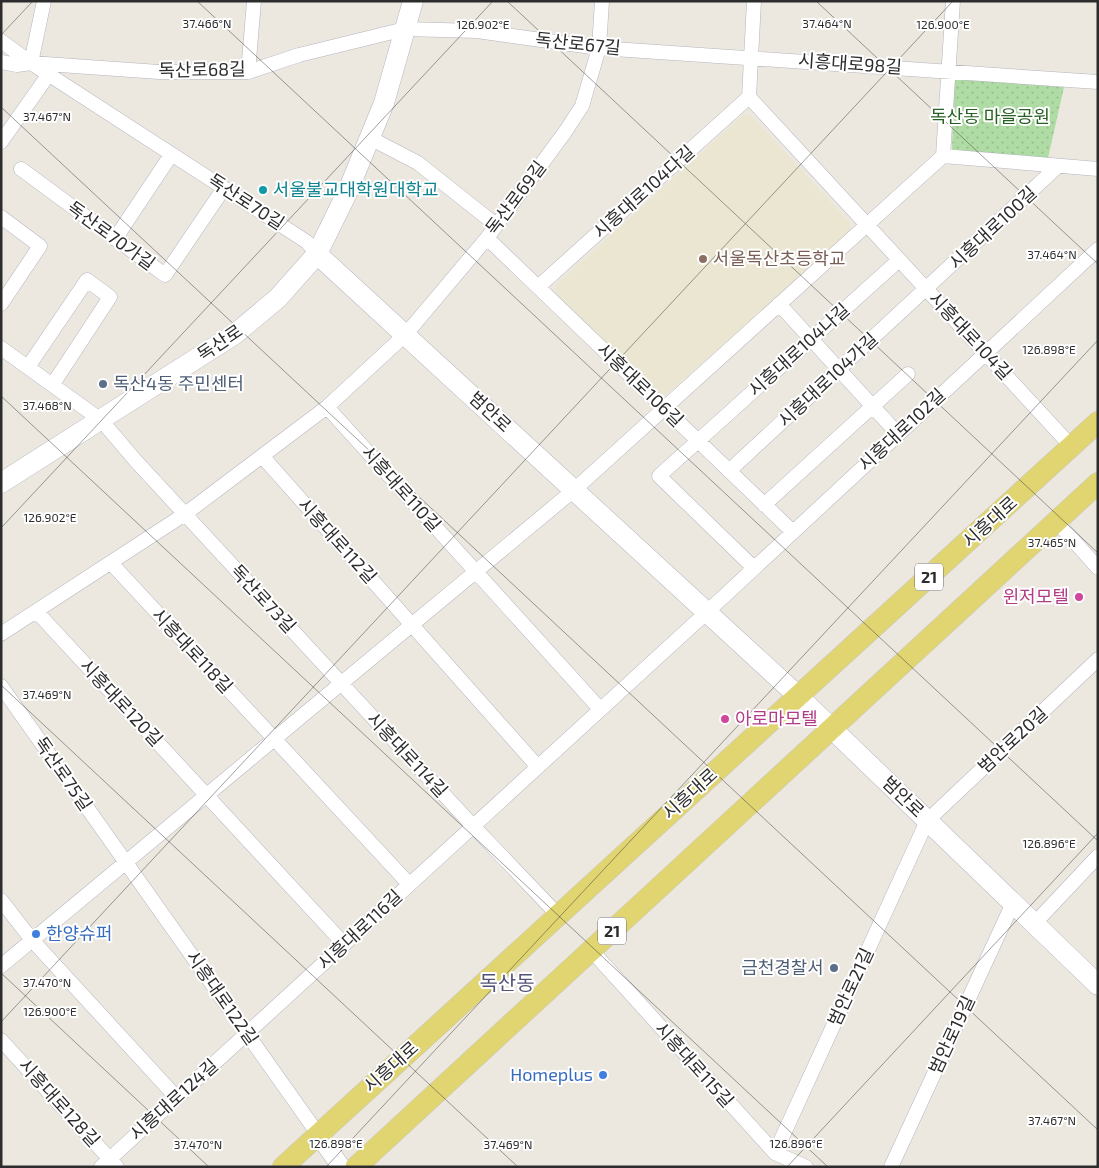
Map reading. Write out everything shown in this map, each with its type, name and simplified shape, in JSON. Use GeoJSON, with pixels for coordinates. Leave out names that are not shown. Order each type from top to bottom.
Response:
{"type":"FeatureCollection","features":[{"type":"Feature","properties":{"kind":"main road","name":"독산로"},"geometry":{"type":"LineString","coordinates":[[1,483],[235,334],[278,298],[317,254],[384,104],[412,1]]}},
{"type":"Feature","properties":{"kind":"main road","name":"범안로"},"geometry":{"type":"LineString","coordinates":[[317,254],[798,696],[1098,985]]}},
{"type":"Feature","properties":{"kind":"main road","name":"시흥대로"},"geometry":{"type":"LineString","coordinates":[[283,1167],[1098,422]]}},
{"type":"Feature","properties":{"kind":"main road","name":"21"},"geometry":{"type":"LineString","coordinates":[[356,1167],[1098,483]]}},
{"type":"Feature","properties":{"kind":"street"},"geometry":{"type":"LineString","coordinates":[[30,62],[44,1]]}},
{"type":"Feature","properties":{"kind":"street"},"geometry":{"type":"LineString","coordinates":[[248,72],[254,1]]}},
{"type":"Feature","properties":{"kind":"street","name":"독산로69길"},"geometry":{"type":"LineString","coordinates":[[406,334],[486,238],[565,132],[582,106],[599,48],[602,1]]}},
{"type":"Feature","properties":{"kind":"street"},"geometry":{"type":"LineString","coordinates":[[749,97],[754,1]]}},
{"type":"Feature","properties":{"kind":"street"},"geometry":{"type":"LineString","coordinates":[[1,966],[574,490],[942,156],[954,1]]}},
{"type":"Feature","properties":{"kind":"street","name":"독산로68길"},"geometry":{"type":"LineString","coordinates":[[30,62],[159,72],[248,72],[299,55],[405,29]]}},
{"type":"Feature","properties":{"kind":"street","name":"독산로67길"},"geometry":{"type":"LineString","coordinates":[[405,29],[477,31],[599,48],[751,56]]}},
{"type":"Feature","properties":{"kind":"street"},"geometry":{"type":"LineString","coordinates":[[1,41],[30,62]]}},
{"type":"Feature","properties":{"kind":"street","name":"시흥대로98길"},"geometry":{"type":"LineString","coordinates":[[751,56],[1098,82]]}},
{"type":"Feature","properties":{"kind":"street"},"geometry":{"type":"LineString","coordinates":[[1,62],[17,65],[30,62]]}},
{"type":"Feature","properties":{"kind":"street","name":"독산로70길"},"geometry":{"type":"LineString","coordinates":[[30,62],[307,242],[317,254]]}},
{"type":"Feature","properties":{"kind":"street"},"geometry":{"type":"LineString","coordinates":[[1,142],[48,74]]}},
{"type":"Feature","properties":{"kind":"street","name":"시흥대로104길"},"geometry":{"type":"LineString","coordinates":[[749,97],[1072,447]]}},
{"type":"Feature","properties":{"kind":"street","name":"시흥대로104다길"},"geometry":{"type":"LineString","coordinates":[[538,287],[749,97]]}},
{"type":"Feature","properties":{"kind":"street"},"geometry":{"type":"LineString","coordinates":[[370,138],[418,163],[496,225]]}},
{"type":"Feature","properties":{"kind":"street"},"geometry":{"type":"LineString","coordinates":[[115,239],[172,155]]}},
{"type":"Feature","properties":{"kind":"street","name":"시흥대로100길"},"geometry":{"type":"LineString","coordinates":[[942,156],[1098,169]]}},
{"type":"Feature","properties":{"kind":"street","name":"시흥대로100길"},"geometry":{"type":"LineString","coordinates":[[927,290],[1058,166]]}},
{"type":"Feature","properties":{"kind":"street","name":"독산로70가길"},"geometry":{"type":"LineString","coordinates":[[21,169],[165,275],[224,188]]}},
{"type":"Feature","properties":{"kind":"street"},"geometry":{"type":"LineString","coordinates":[[1,218],[40,246],[1,304]]}},
{"type":"Feature","properties":{"kind":"street","name":"시흥대로106길"},"geometry":{"type":"LineString","coordinates":[[486,238],[793,532]]}},
{"type":"Feature","properties":{"kind":"street","name":"시흥대로102길"},"geometry":{"type":"LineString","coordinates":[[707,612],[1098,249]]}},
{"type":"Feature","properties":{"kind":"street","name":"시흥대로104나길"},"geometry":{"type":"LineString","coordinates":[[754,568],[659,476],[899,260]]}},
{"type":"Feature","properties":{"kind":"street"},"geometry":{"type":"LineString","coordinates":[[28,367],[87,280],[110,296],[52,384]]}},
{"type":"Feature","properties":{"kind":"street","name":"시흥대로104가길"},"geometry":{"type":"LineString","coordinates":[[730,471],[927,290]]}},
{"type":"Feature","properties":{"kind":"street"},"geometry":{"type":"LineString","coordinates":[[779,304],[898,434]]}},
{"type":"Feature","properties":{"kind":"street"},"geometry":{"type":"LineString","coordinates":[[1,634],[185,514],[327,407],[406,334]]}},
{"type":"Feature","properties":{"kind":"street","name":"독산로73길"},"geometry":{"type":"LineString","coordinates":[[2,350],[101,420],[341,683]]}},
{"type":"Feature","properties":{"kind":"street"},"geometry":{"type":"LineString","coordinates":[[764,505],[908,374]]}},
{"type":"Feature","properties":{"kind":"street","name":"시흥대로110길"},"geometry":{"type":"LineString","coordinates":[[327,407],[600,709]]}},
{"type":"Feature","properties":{"kind":"street","name":"시흥대로112길"},"geometry":{"type":"LineString","coordinates":[[262,456],[538,767]]}},
{"type":"Feature","properties":{"kind":"street"},"geometry":{"type":"LineString","coordinates":[[1056,521],[1098,568]]}},
{"type":"Feature","properties":{"kind":"street","name":"시흥대로118길"},"geometry":{"type":"LineString","coordinates":[[111,562],[409,884]]}},
{"type":"Feature","properties":{"kind":"street","name":"시흥대로120길"},"geometry":{"type":"LineString","coordinates":[[36,612],[344,944]]}},
{"type":"Feature","properties":{"kind":"street"},"geometry":{"type":"LineString","coordinates":[[473,826],[707,612]]}},
{"type":"Feature","properties":{"kind":"street","name":"범안로20길"},"geometry":{"type":"LineString","coordinates":[[927,821],[1098,659]]}},
{"type":"Feature","properties":{"kind":"street","name":"시흥대로114길"},"geometry":{"type":"LineString","coordinates":[[341,683],[558,915]]}},
{"type":"Feature","properties":{"kind":"street","name":"독산로75길"},"geometry":{"type":"LineString","coordinates":[[1,686],[126,862]]}},
{"type":"Feature","properties":{"kind":"street","name":"범안로21길"},"geometry":{"type":"LineString","coordinates":[[775,1153],[927,821]]}},
{"type":"Feature","properties":{"kind":"street","name":"시흥대로116길"},"geometry":{"type":"LineString","coordinates":[[246,1034],[473,826]]}},
{"type":"Feature","properties":{"kind":"street"},"geometry":{"type":"LineString","coordinates":[[1034,924],[1098,856]]}},
{"type":"Feature","properties":{"kind":"street","name":"시흥대로122길"},"geometry":{"type":"LineString","coordinates":[[126,862],[318,1134]]}},
{"type":"Feature","properties":{"kind":"street"},"geometry":{"type":"LineString","coordinates":[[1,900],[32,940],[177,1098]]}},
{"type":"Feature","properties":{"kind":"street","name":"범안로19길"},"geometry":{"type":"LineString","coordinates":[[891,1167],[1013,903]]}},
{"type":"Feature","properties":{"kind":"street","name":"시흥대로115길"},"geometry":{"type":"LineString","coordinates":[[591,950],[775,1153],[806,1167]]}},
{"type":"Feature","properties":{"kind":"street","name":"시흥대로124길"},"geometry":{"type":"LineString","coordinates":[[109,1164],[246,1034]]}},
{"type":"Feature","properties":{"kind":"street","name":"시흥대로128길"},"geometry":{"type":"LineString","coordinates":[[1,1040],[109,1164]]}},
{"type":"Feature","properties":{"kind":"street"},"geometry":{"type":"LineString","coordinates":[[318,1134],[341,1167]]}},
{"type":"Feature","properties":{"kind":"shaded area","name":"서울독산초등학교"},"geometry":{"type":"Polygon","coordinates":[[[743,115],[751,115],[850,223],[851,233],[666,395],[655,394],[557,298],[556,285],[743,115]]]}},
{"type":"Feature","properties":{"kind":"green space","name":"독산동 마을공원"},"geometry":{"type":"Polygon","coordinates":[[[954,78],[1064,87],[1048,158],[952,151],[954,78]]]}},
{"type":"Feature","properties":{"kind":"place","name":"서울불교대학원대학교"},"geometry":{"type":"Point","coordinates":[263,190]}},
{"type":"Feature","properties":{"kind":"place","name":"서울독산초등학교"},"geometry":{"type":"Point","coordinates":[703,259]}},
{"type":"Feature","properties":{"kind":"place","name":"독산4동 주민센터"},"geometry":{"type":"Point","coordinates":[103,384]}},
{"type":"Feature","properties":{"kind":"place","name":"윈저모텔"},"geometry":{"type":"Point","coordinates":[1079,597]}},
{"type":"Feature","properties":{"kind":"place","name":"아로마모텔"},"geometry":{"type":"Point","coordinates":[725,719]}},
{"type":"Feature","properties":{"kind":"place","name":"한양슈퍼"},"geometry":{"type":"Point","coordinates":[36,934]}},
{"type":"Feature","properties":{"kind":"place","name":"금천경찰서"},"geometry":{"type":"Point","coordinates":[834,968]}},
{"type":"Feature","properties":{"kind":"place","name":"Homeplus"},"geometry":{"type":"Point","coordinates":[603,1075]}},
{"type":"Feature","properties":{"kind":"district","name":"독산동"},"geometry":{"type":"Point","coordinates":[507,983]}}]}
